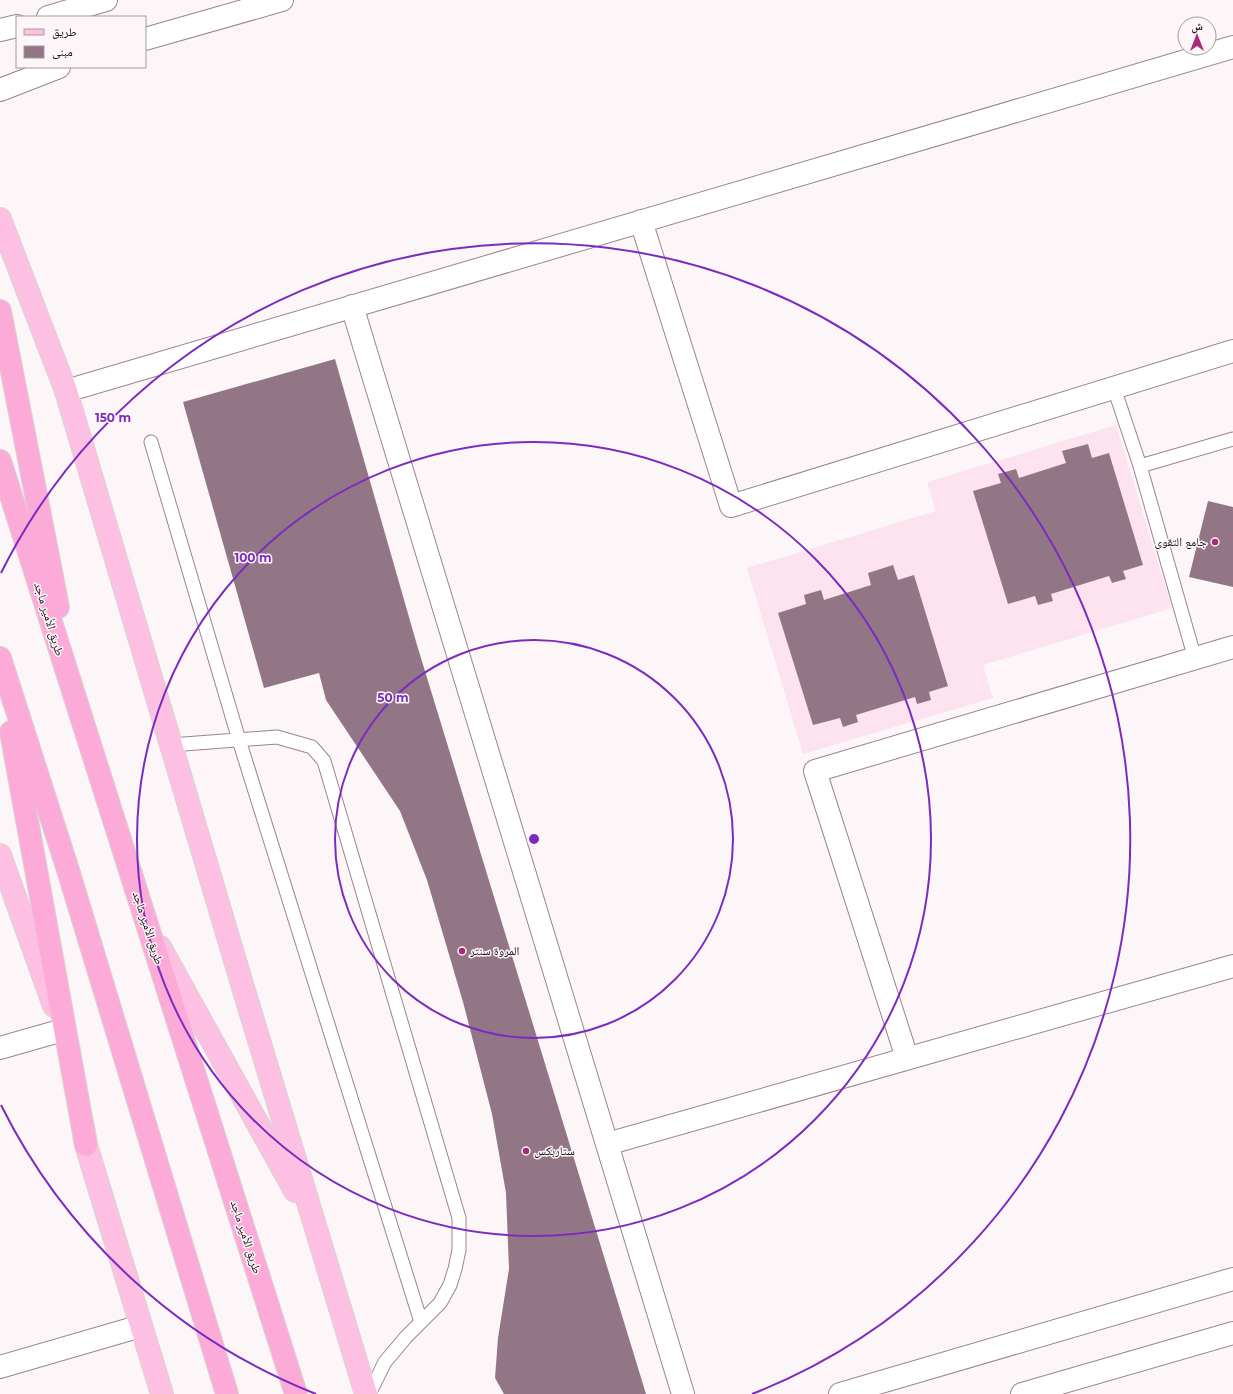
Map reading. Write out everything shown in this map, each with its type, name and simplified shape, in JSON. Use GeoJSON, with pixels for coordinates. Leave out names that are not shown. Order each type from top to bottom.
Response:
{"type":"FeatureCollection","features":[{"type":"Feature","properties":{"kind":"highway"},"geometry":{"type":"LineString","coordinates":[[0,311],[79,714]]}},
{"type":"Feature","properties":{"kind":"highway","name":"طريق الأمير ماجد"},"geometry":{"type":"LineString","coordinates":[[0,461],[79,714],[296,1394]]}},
{"type":"Feature","properties":{"kind":"highway"},"geometry":{"type":"LineString","coordinates":[[0,658],[68,870],[227,1394]]}},
{"type":"Feature","properties":{"kind":"highway"},"geometry":{"type":"LineString","coordinates":[[0,668],[86,1145]]}},
{"type":"Feature","properties":{"kind":"main road"},"geometry":{"type":"LineString","coordinates":[[0,219],[66,391],[316,1229],[367,1394]]}},
{"type":"Feature","properties":{"kind":"main road"},"geometry":{"type":"LineString","coordinates":[[0,854],[63,1030],[86,1145],[162,1394]]}},
{"type":"Feature","properties":{"kind":"main road"},"geometry":{"type":"LineString","coordinates":[[146,921],[316,1229]]}},
{"type":"Feature","properties":{"kind":"street"},"geometry":{"type":"LineString","coordinates":[[146,39],[282,0]]}},
{"type":"Feature","properties":{"kind":"street"},"geometry":{"type":"LineString","coordinates":[[60,12],[99,5]]}},
{"type":"Feature","properties":{"kind":"street"},"geometry":{"type":"LineString","coordinates":[[0,30],[16,26]]}},
{"type":"Feature","properties":{"kind":"street"},"geometry":{"type":"LineString","coordinates":[[66,391],[1233,47]]}},
{"type":"Feature","properties":{"kind":"street"},"geometry":{"type":"LineString","coordinates":[[0,90],[56,68]]}},
{"type":"Feature","properties":{"kind":"street"},"geometry":{"type":"LineString","coordinates":[[641,221],[731,506],[1233,351]]}},
{"type":"Feature","properties":{"kind":"street"},"geometry":{"type":"LineString","coordinates":[[352,306],[683,1394]]}},
{"type":"Feature","properties":{"kind":"street"},"geometry":{"type":"LineString","coordinates":[[907,1058],[815,771],[1233,648]]}},
{"type":"Feature","properties":{"kind":"street"},"geometry":{"type":"LineString","coordinates":[[607,1144],[1233,966]]}},
{"type":"Feature","properties":{"kind":"street"},"geometry":{"type":"LineString","coordinates":[[0,1048],[63,1030]]}},
{"type":"Feature","properties":{"kind":"street"},"geometry":{"type":"LineString","coordinates":[[840,1394],[1233,1279]]}},
{"type":"Feature","properties":{"kind":"street"},"geometry":{"type":"LineString","coordinates":[[0,1367],[141,1326]]}},
{"type":"Feature","properties":{"kind":"street"},"geometry":{"type":"LineString","coordinates":[[1022,1394],[1233,1332]]}},
{"type":"Feature","properties":{"kind":"lane"},"geometry":{"type":"LineString","coordinates":[[1114,388],[1140,466],[1195,659]]}},
{"type":"Feature","properties":{"kind":"lane"},"geometry":{"type":"LineString","coordinates":[[1140,466],[1233,438]]}},
{"type":"Feature","properties":{"kind":"lane"},"geometry":{"type":"LineString","coordinates":[[151,442],[239,740],[421,1322]]}},
{"type":"Feature","properties":{"kind":"lane"},"geometry":{"type":"LineString","coordinates":[[171,745],[277,737],[312,747],[324,761],[459,1218],[459,1250],[450,1285],[440,1303],[406,1337],[385,1362],[367,1394]]}},
{"type":"Feature","properties":{"kind":"shaded area"},"geometry":{"type":"Polygon","coordinates":[[[1116,425],[1172,608],[983,665],[993,698],[803,754],[747,568],[936,511],[927,482],[1116,425]]]}},
{"type":"Feature","properties":{"kind":"building"},"geometry":{"type":"Polygon","coordinates":[[[335,359],[417,645],[646,1394],[504,1394],[495,1378],[498,1338],[509,1269],[506,1193],[492,1114],[463,1002],[427,880],[400,811],[326,700],[319,673],[264,688],[183,402],[335,359]]]}},
{"type":"Feature","properties":{"kind":"building"},"geometry":{"type":"Polygon","coordinates":[[[1088,444],[1092,458],[1109,453],[1143,565],[1123,571],[1126,579],[1112,583],[1109,576],[1051,594],[1053,601],[1038,605],[1035,596],[1008,604],[973,491],[1001,483],[998,474],[1016,469],[1019,478],[1066,463],[1062,451],[1088,444]]]}},
{"type":"Feature","properties":{"kind":"building","name":"جامع التقوى"},"geometry":{"type":"Polygon","coordinates":[[[1208,501],[1233,507],[1233,587],[1189,577],[1208,501]]]}},
{"type":"Feature","properties":{"kind":"building"},"geometry":{"type":"Polygon","coordinates":[[[893,565],[898,580],[914,575],[948,686],[929,692],[931,700],[917,704],[915,697],[856,715],[858,722],[843,727],[840,718],[813,725],[778,613],[806,604],[804,595],[821,590],[824,600],[871,585],[868,573],[893,565]]]}},
{"type":"Feature","properties":{"kind":"place","name":"جامع التقوى"},"geometry":{"type":"Point","coordinates":[1215,542]}},
{"type":"Feature","properties":{"kind":"place","name":"المروة سنتر"},"geometry":{"type":"Point","coordinates":[462,951]}},
{"type":"Feature","properties":{"kind":"place","name":"ستاربكس"},"geometry":{"type":"Point","coordinates":[526,1151]}}]}
